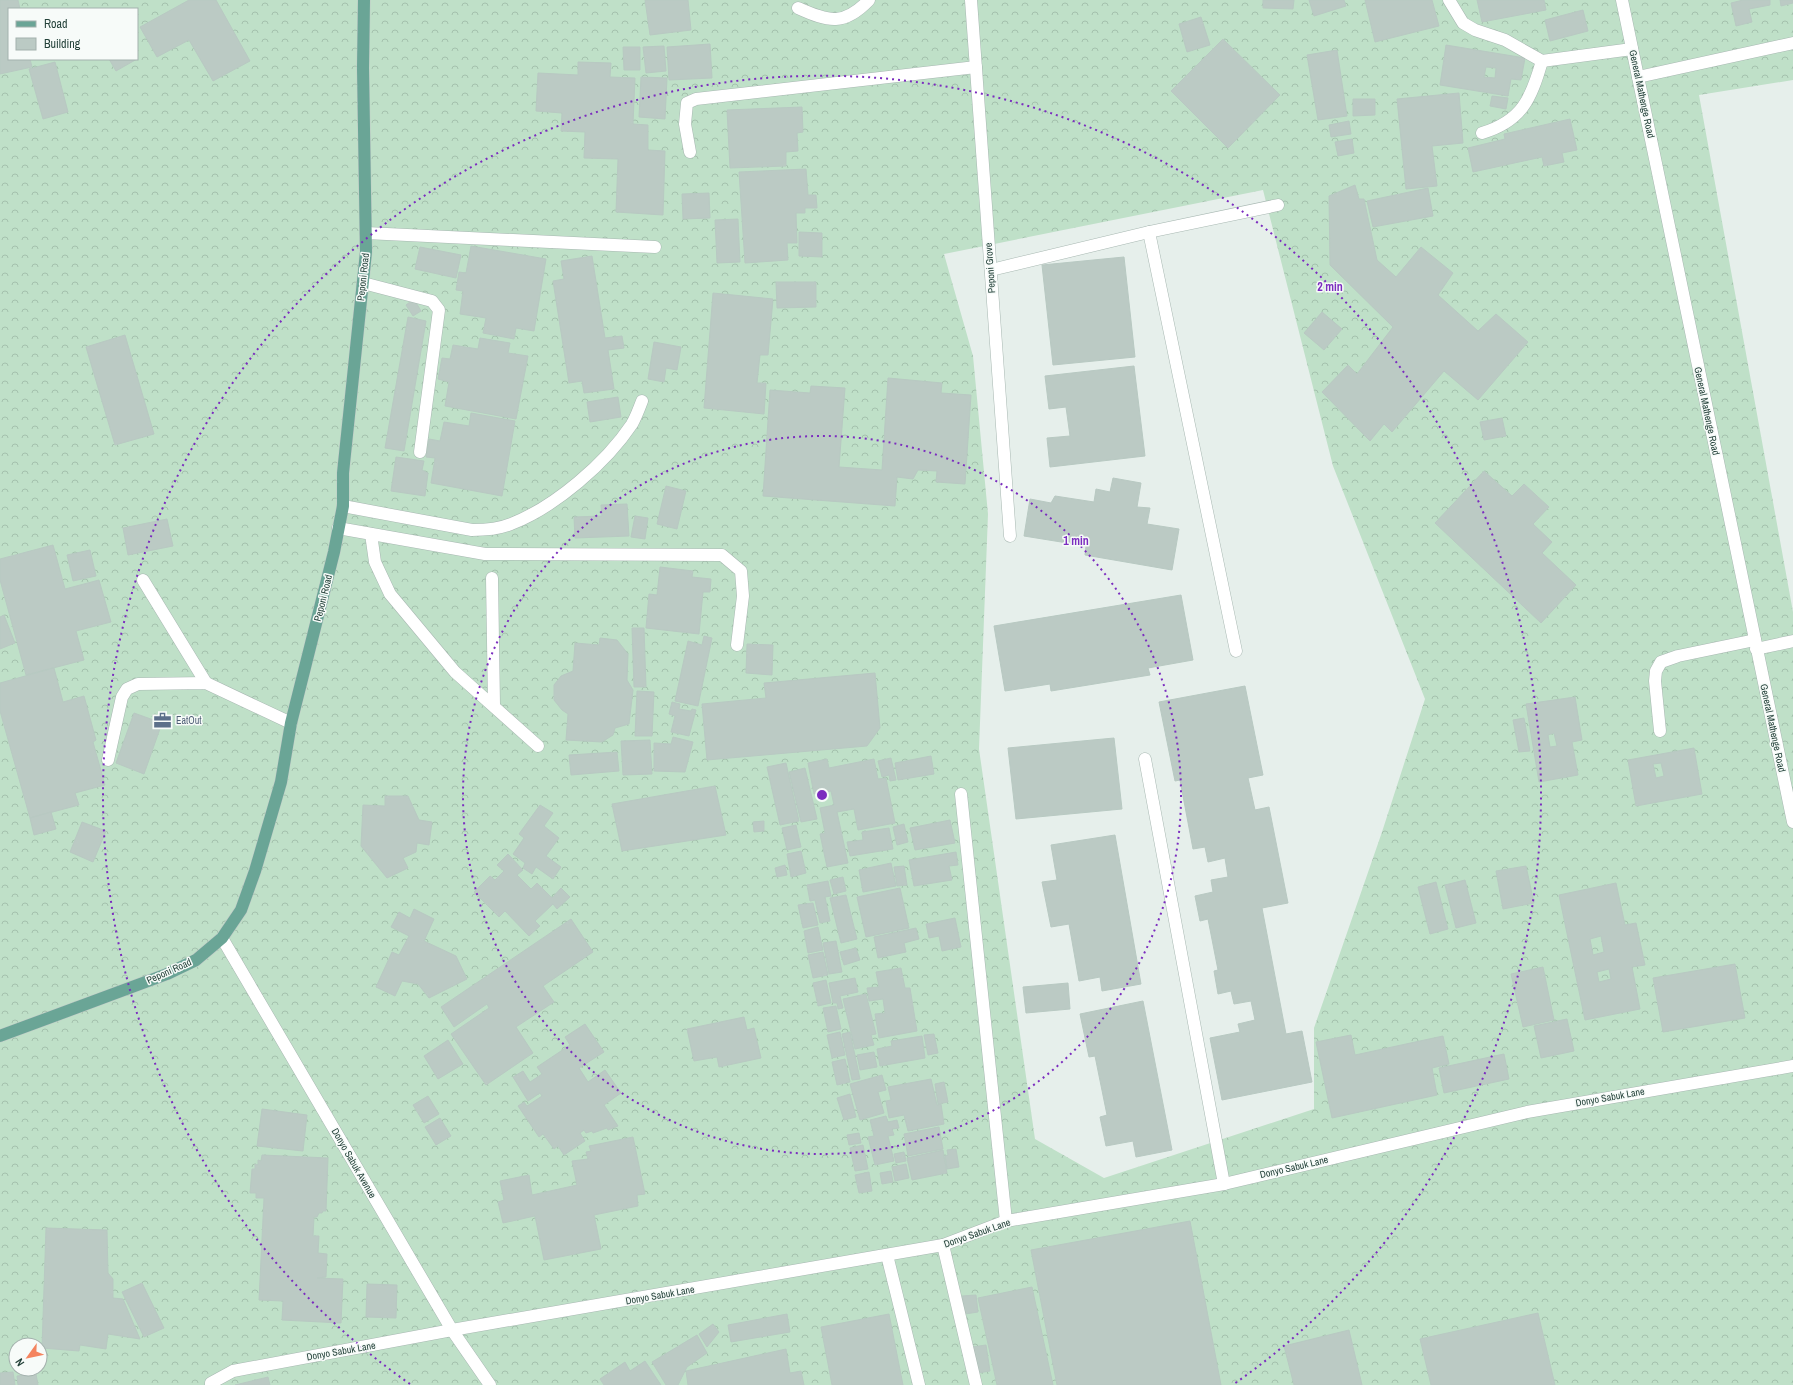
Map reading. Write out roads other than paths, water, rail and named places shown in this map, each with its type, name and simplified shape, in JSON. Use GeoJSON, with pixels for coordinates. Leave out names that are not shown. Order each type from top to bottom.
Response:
{"type":"FeatureCollection","features":[{"type":"Feature","properties":{"kind":"main road","name":"Peponi Road"},"geometry":{"type":"LineString","coordinates":[[0,1036],[167,974],[196,960],[222,938],[241,910],[255,871],[281,782],[291,723],[334,552],[343,506],[343,473],[366,252],[363,68],[364,0]]}},
{"type":"Feature","properties":{"kind":"street"},"geometry":{"type":"LineString","coordinates":[[798,8],[810,14],[838,20],[857,12],[869,0]]}},
{"type":"Feature","properties":{"kind":"street","name":"Peponi Grove"},"geometry":{"type":"LineString","coordinates":[[971,0],[1010,536]]}},
{"type":"Feature","properties":{"kind":"street"},"geometry":{"type":"LineString","coordinates":[[1449,0],[1463,23],[1475,30],[1505,40],[1542,61],[1632,49]]}},
{"type":"Feature","properties":{"kind":"street","name":"General Mathenge Road"},"geometry":{"type":"LineString","coordinates":[[1622,0],[1792,815]]}},
{"type":"Feature","properties":{"kind":"street"},"geometry":{"type":"LineString","coordinates":[[1638,77],[1793,43]]}},
{"type":"Feature","properties":{"kind":"street"},"geometry":{"type":"LineString","coordinates":[[1482,133],[1499,128],[1516,116],[1534,87],[1542,61]]}},
{"type":"Feature","properties":{"kind":"street"},"geometry":{"type":"LineString","coordinates":[[690,152],[685,111],[687,103],[696,99],[976,67]]}},
{"type":"Feature","properties":{"kind":"street"},"geometry":{"type":"LineString","coordinates":[[991,270],[1149,232],[1278,205]]}},
{"type":"Feature","properties":{"kind":"street"},"geometry":{"type":"LineString","coordinates":[[1149,232],[1236,651]]}},
{"type":"Feature","properties":{"kind":"street"},"geometry":{"type":"LineString","coordinates":[[366,233],[654,247]]}},
{"type":"Feature","properties":{"kind":"street"},"geometry":{"type":"LineString","coordinates":[[363,283],[432,301],[439,310],[420,452]]}},
{"type":"Feature","properties":{"kind":"street"},"geometry":{"type":"LineString","coordinates":[[343,506],[472,530],[489,530],[511,525],[545,506],[582,479],[602,461],[633,422],[642,401]]}},
{"type":"Feature","properties":{"kind":"street"},"geometry":{"type":"LineString","coordinates":[[338,528],[485,554],[722,555],[741,570],[743,596],[737,645]]}},
{"type":"Feature","properties":{"kind":"street"},"geometry":{"type":"LineString","coordinates":[[371,534],[375,562],[390,594],[456,672],[538,746]]}},
{"type":"Feature","properties":{"kind":"street"},"geometry":{"type":"LineString","coordinates":[[492,578],[494,705]]}},
{"type":"Feature","properties":{"kind":"street"},"geometry":{"type":"LineString","coordinates":[[143,580],[206,683]]}},
{"type":"Feature","properties":{"kind":"street"},"geometry":{"type":"LineString","coordinates":[[1660,731],[1655,681],[1656,671],[1662,662],[1678,656],[1756,644],[1793,641]]}},
{"type":"Feature","properties":{"kind":"street"},"geometry":{"type":"LineString","coordinates":[[108,760],[122,697],[127,689],[138,684],[206,683],[291,723]]}},
{"type":"Feature","properties":{"kind":"street"},"geometry":{"type":"LineString","coordinates":[[1145,759],[1224,1184]]}},
{"type":"Feature","properties":{"kind":"street"},"geometry":{"type":"LineString","coordinates":[[961,794],[1006,1221]]}},
{"type":"Feature","properties":{"kind":"street","name":"Donyo Sabuk Avenue"},"geometry":{"type":"LineString","coordinates":[[222,938],[452,1330],[490,1385]]}},
{"type":"Feature","properties":{"kind":"street","name":"Donyo Sabuk Lane"},"geometry":{"type":"LineString","coordinates":[[211,1385],[211,1383],[221,1376],[233,1371],[452,1330],[943,1245],[1006,1221],[1224,1184],[1527,1112],[1793,1066]]}},
{"type":"Feature","properties":{"kind":"street"},"geometry":{"type":"LineString","coordinates":[[943,1245],[976,1385]]}},
{"type":"Feature","properties":{"kind":"street"},"geometry":{"type":"LineString","coordinates":[[887,1255],[919,1385]]}},
{"type":"Feature","properties":{"kind":"place","name":"EatOut"},"geometry":{"type":"Point","coordinates":[163,720]}}]}
